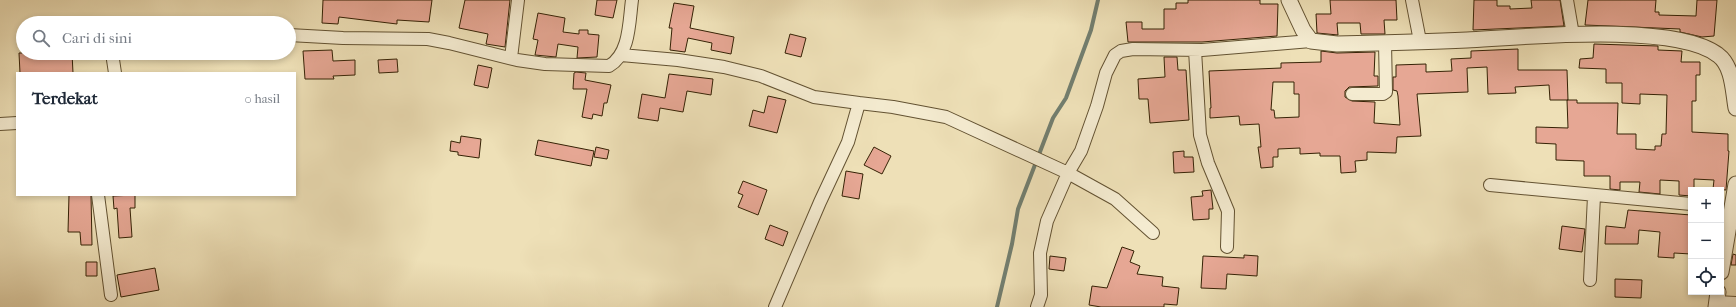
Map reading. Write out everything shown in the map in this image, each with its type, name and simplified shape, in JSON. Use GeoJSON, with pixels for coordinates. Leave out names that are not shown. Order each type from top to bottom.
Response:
{"type":"FeatureCollection","features":[{"type":"Feature","properties":{"kind":"street"},"geometry":{"type":"LineString","coordinates":[[511,58],[518,0]]}},
{"type":"Feature","properties":{"kind":"street"},"geometry":{"type":"LineString","coordinates":[[296,35],[343,38],[428,39],[449,42],[511,58],[545,64],[609,66],[621,55],[628,29],[632,0]]}},
{"type":"Feature","properties":{"kind":"street"},"geometry":{"type":"LineString","coordinates":[[1289,0],[1303,30],[1311,41]]}},
{"type":"Feature","properties":{"kind":"street"},"geometry":{"type":"LineString","coordinates":[[1412,0],[1420,41]]}},
{"type":"Feature","properties":{"kind":"street"},"geometry":{"type":"LineString","coordinates":[[1567,0],[1573,35]]}},
{"type":"Feature","properties":{"kind":"street"},"geometry":{"type":"LineString","coordinates":[[1037,307],[1042,295],[1040,253],[1041,241],[1047,221],[1068,173],[1080,151],[1097,106],[1106,73],[1115,55],[1121,51],[1133,49],[1195,50],[1311,41],[1337,44],[1573,35],[1627,35],[1680,40],[1698,44],[1720,56],[1733,75],[1736,108]]}},
{"type":"Feature","properties":{"kind":"street"},"geometry":{"type":"LineString","coordinates":[[1352,94],[1384,94],[1386,92],[1386,43]]}},
{"type":"Feature","properties":{"kind":"street"},"geometry":{"type":"LineString","coordinates":[[1195,50],[1200,135],[1208,163],[1228,211],[1227,247]]}},
{"type":"Feature","properties":{"kind":"street"},"geometry":{"type":"LineString","coordinates":[[621,55],[678,60],[724,67],[761,76],[814,97],[893,107],[946,117],[1068,173],[1115,199],[1153,233]]}},
{"type":"Feature","properties":{"kind":"street"},"geometry":{"type":"LineString","coordinates":[[113,60],[116,72]]}},
{"type":"Feature","properties":{"kind":"street"},"geometry":{"type":"LineString","coordinates":[[775,307],[820,202],[848,142],[859,103]]}},
{"type":"Feature","properties":{"kind":"street"},"geometry":{"type":"LineString","coordinates":[[0,124],[16,123]]}},
{"type":"Feature","properties":{"kind":"street"},"geometry":{"type":"LineString","coordinates":[[1722,259],[1727,209],[1736,184]]}},
{"type":"Feature","properties":{"kind":"street"},"geometry":{"type":"LineString","coordinates":[[1490,185],[1688,204]]}},
{"type":"Feature","properties":{"kind":"street"},"geometry":{"type":"LineString","coordinates":[[98,196],[111,295]]}},
{"type":"Feature","properties":{"kind":"street"},"geometry":{"type":"LineString","coordinates":[[1590,280],[1594,196]]}},
{"type":"Feature","properties":{"kind":"street"},"geometry":{"type":"LineString","coordinates":[[1717,300],[1736,303]]}},
{"type":"Feature","properties":{"kind":"building"},"geometry":{"type":"Polygon","coordinates":[[[323,0],[432,0],[429,22],[397,20],[397,24],[339,17],[338,24],[322,23],[323,0]]]}},
{"type":"Feature","properties":{"kind":"building"},"geometry":{"type":"Polygon","coordinates":[[[465,0],[510,0],[505,47],[486,44],[488,34],[459,28],[465,0]]]}},
{"type":"Feature","properties":{"kind":"building"},"geometry":{"type":"Polygon","coordinates":[[[597,0],[617,0],[613,18],[595,15],[597,0]]]}},
{"type":"Feature","properties":{"kind":"building"},"geometry":{"type":"Polygon","coordinates":[[[1188,0],[1260,0],[1260,4],[1278,4],[1277,36],[1202,42],[1128,42],[1126,22],[1142,22],[1142,29],[1164,29],[1164,9],[1176,9],[1176,3],[1188,3],[1188,0]]]}},
{"type":"Feature","properties":{"kind":"building"},"geometry":{"type":"Polygon","coordinates":[[[1330,0],[1396,0],[1397,20],[1384,20],[1385,34],[1361,34],[1360,23],[1337,23],[1338,35],[1317,33],[1316,14],[1331,14],[1330,0]]]}},
{"type":"Feature","properties":{"kind":"building"},"geometry":{"type":"Polygon","coordinates":[[[1474,0],[1497,0],[1497,6],[1510,6],[1510,9],[1532,8],[1531,0],[1560,0],[1564,26],[1473,30],[1474,0]]]}},
{"type":"Feature","properties":{"kind":"building"},"geometry":{"type":"Polygon","coordinates":[[[1588,0],[1656,0],[1655,12],[1659,12],[1659,15],[1696,16],[1697,0],[1717,0],[1714,36],[1702,37],[1680,32],[1680,29],[1585,25],[1588,0]]]}},
{"type":"Feature","properties":{"kind":"building"},"geometry":{"type":"Polygon","coordinates":[[[674,3],[694,6],[690,28],[734,37],[731,54],[711,50],[712,43],[688,38],[685,52],[670,50],[672,28],[669,28],[674,3]]]}},
{"type":"Feature","properties":{"kind":"building"},"geometry":{"type":"Polygon","coordinates":[[[538,13],[565,18],[563,32],[579,34],[579,30],[588,30],[588,34],[599,35],[597,57],[577,58],[578,47],[558,44],[556,57],[535,55],[538,40],[533,39],[538,13]]]}},
{"type":"Feature","properties":{"kind":"building"},"geometry":{"type":"Polygon","coordinates":[[[790,34],[806,38],[801,57],[785,53],[790,34]]]}},
{"type":"Feature","properties":{"kind":"building"},"geometry":{"type":"Polygon","coordinates":[[[1594,44],[1658,46],[1658,50],[1682,51],[1681,62],[1700,62],[1700,75],[1696,75],[1696,101],[1692,101],[1692,132],[1728,134],[1729,151],[1726,190],[1724,190],[1724,187],[1713,187],[1714,180],[1694,179],[1694,187],[1688,187],[1688,196],[1679,195],[1679,181],[1660,180],[1660,194],[1639,192],[1640,182],[1620,182],[1620,190],[1610,189],[1610,176],[1584,176],[1584,161],[1556,160],[1556,144],[1536,143],[1536,127],[1568,128],[1567,100],[1577,100],[1577,103],[1618,103],[1617,134],[1636,134],[1636,149],[1655,150],[1655,146],[1661,146],[1662,134],[1666,134],[1667,95],[1640,94],[1640,104],[1622,103],[1622,83],[1606,83],[1606,69],[1579,68],[1580,59],[1593,58],[1594,44]]]}},
{"type":"Feature","properties":{"kind":"building"},"geometry":{"type":"Polygon","coordinates":[[[1518,49],[1518,70],[1567,70],[1568,100],[1550,100],[1549,85],[1515,87],[1516,93],[1488,94],[1487,67],[1467,68],[1468,92],[1417,94],[1421,136],[1397,137],[1396,153],[1367,152],[1367,160],[1355,161],[1356,172],[1341,173],[1340,156],[1320,156],[1320,153],[1300,154],[1300,148],[1278,149],[1278,157],[1273,157],[1273,167],[1261,168],[1258,147],[1261,147],[1259,124],[1240,125],[1239,116],[1210,118],[1211,108],[1209,71],[1281,68],[1281,63],[1321,62],[1321,51],[1337,53],[1375,52],[1374,76],[1378,76],[1378,86],[1349,87],[1345,91],[1345,97],[1352,101],[1375,102],[1374,123],[1400,125],[1397,91],[1393,90],[1393,77],[1396,77],[1396,65],[1426,64],[1426,72],[1452,71],[1451,59],[1471,58],[1471,51],[1518,49]],[[1273,82],[1271,110],[1274,110],[1275,118],[1299,117],[1299,94],[1294,94],[1294,82],[1273,82]]]}},
{"type":"Feature","properties":{"kind":"building"},"geometry":{"type":"Polygon","coordinates":[[[332,50],[333,61],[355,60],[355,75],[333,76],[334,79],[305,79],[303,51],[332,50]]]}},
{"type":"Feature","properties":{"kind":"building"},"geometry":{"type":"Polygon","coordinates":[[[1164,57],[1177,57],[1178,70],[1186,70],[1189,120],[1150,123],[1148,99],[1139,99],[1138,79],[1165,77],[1164,57]]]}},
{"type":"Feature","properties":{"kind":"building"},"geometry":{"type":"Polygon","coordinates":[[[397,59],[398,72],[379,73],[378,60],[397,59]]]}},
{"type":"Feature","properties":{"kind":"building"},"geometry":{"type":"Polygon","coordinates":[[[19,60],[72,60],[73,72],[20,72],[19,60]]]}},
{"type":"Feature","properties":{"kind":"building"},"geometry":{"type":"Polygon","coordinates":[[[478,65],[492,68],[488,88],[474,85],[478,65]]]}},
{"type":"Feature","properties":{"kind":"building"},"geometry":{"type":"Polygon","coordinates":[[[574,73],[586,73],[585,80],[611,85],[607,103],[604,103],[602,116],[593,114],[592,119],[582,117],[587,89],[573,89],[574,73]]]}},
{"type":"Feature","properties":{"kind":"building"},"geometry":{"type":"Polygon","coordinates":[[[669,74],[713,79],[711,95],[687,91],[683,112],[660,108],[658,121],[638,118],[642,94],[665,98],[669,74]]]}},
{"type":"Feature","properties":{"kind":"building"},"geometry":{"type":"Polygon","coordinates":[[[768,96],[786,100],[777,133],[749,126],[753,110],[764,113],[768,96]]]}},
{"type":"Feature","properties":{"kind":"building"},"geometry":{"type":"Polygon","coordinates":[[[461,136],[481,139],[479,158],[458,155],[458,152],[450,151],[451,141],[460,143],[461,136]]]}},
{"type":"Feature","properties":{"kind":"building"},"geometry":{"type":"Polygon","coordinates":[[[538,140],[594,151],[591,166],[535,155],[538,140]]]}},
{"type":"Feature","properties":{"kind":"building"},"geometry":{"type":"Polygon","coordinates":[[[596,147],[609,150],[607,159],[594,157],[596,147]]]}},
{"type":"Feature","properties":{"kind":"building"},"geometry":{"type":"Polygon","coordinates":[[[874,147],[891,156],[882,174],[864,165],[874,147]]]}},
{"type":"Feature","properties":{"kind":"building"},"geometry":{"type":"Polygon","coordinates":[[[1184,151],[1184,157],[1193,157],[1194,172],[1174,173],[1173,152],[1184,151]]]}},
{"type":"Feature","properties":{"kind":"building"},"geometry":{"type":"Polygon","coordinates":[[[846,171],[863,174],[859,199],[842,196],[846,171]]]}},
{"type":"Feature","properties":{"kind":"building"},"geometry":{"type":"Polygon","coordinates":[[[743,181],[767,190],[758,215],[738,207],[743,195],[738,193],[743,181]]]}},
{"type":"Feature","properties":{"kind":"building"},"geometry":{"type":"Polygon","coordinates":[[[1211,190],[1213,209],[1209,209],[1209,219],[1193,220],[1191,197],[1203,196],[1202,191],[1211,190]]]}},
{"type":"Feature","properties":{"kind":"building"},"geometry":{"type":"Polygon","coordinates":[[[69,196],[91,196],[92,245],[81,245],[80,232],[68,232],[69,196]]]}},
{"type":"Feature","properties":{"kind":"building"},"geometry":{"type":"Polygon","coordinates":[[[113,196],[135,196],[135,208],[130,208],[132,237],[119,238],[117,208],[114,209],[113,196]]]}},
{"type":"Feature","properties":{"kind":"building"},"geometry":{"type":"Polygon","coordinates":[[[1628,210],[1688,215],[1688,254],[1674,253],[1674,258],[1658,257],[1660,232],[1639,230],[1638,244],[1605,244],[1606,226],[1625,228],[1628,210]]]}},
{"type":"Feature","properties":{"kind":"building"},"geometry":{"type":"Polygon","coordinates":[[[770,225],[788,232],[783,246],[765,239],[770,225]]]}},
{"type":"Feature","properties":{"kind":"building"},"geometry":{"type":"Polygon","coordinates":[[[1562,226],[1585,229],[1582,252],[1559,249],[1562,226]]]}},
{"type":"Feature","properties":{"kind":"building"},"geometry":{"type":"Polygon","coordinates":[[[1122,247],[1134,251],[1130,262],[1140,266],[1137,274],[1163,277],[1162,286],[1179,288],[1177,305],[1164,304],[1164,307],[1101,307],[1089,305],[1092,286],[1107,288],[1122,247]]]}},
{"type":"Feature","properties":{"kind":"building"},"geometry":{"type":"Polygon","coordinates":[[[1733,254],[1736,255],[1736,265],[1731,265],[1733,254]]]}},
{"type":"Feature","properties":{"kind":"building"},"geometry":{"type":"Polygon","coordinates":[[[1244,255],[1258,256],[1257,276],[1227,274],[1226,289],[1201,288],[1203,256],[1244,258],[1244,255]]]}},
{"type":"Feature","properties":{"kind":"building"},"geometry":{"type":"Polygon","coordinates":[[[1050,256],[1066,258],[1064,271],[1049,269],[1050,256]]]}},
{"type":"Feature","properties":{"kind":"building"},"geometry":{"type":"Polygon","coordinates":[[[86,262],[97,262],[97,276],[86,276],[86,262]]]}},
{"type":"Feature","properties":{"kind":"building"},"geometry":{"type":"Polygon","coordinates":[[[155,268],[159,290],[121,297],[117,275],[155,268]]]}},
{"type":"Feature","properties":{"kind":"building"},"geometry":{"type":"Polygon","coordinates":[[[1615,279],[1642,280],[1641,298],[1615,297],[1615,279]]]}},
{"type":"Feature","properties":{"kind":"waterway"},"geometry":{"type":"LineString","coordinates":[[997,307],[1012,244],[1018,209],[1053,118],[1066,98],[1091,30],[1098,0]]}}]}
